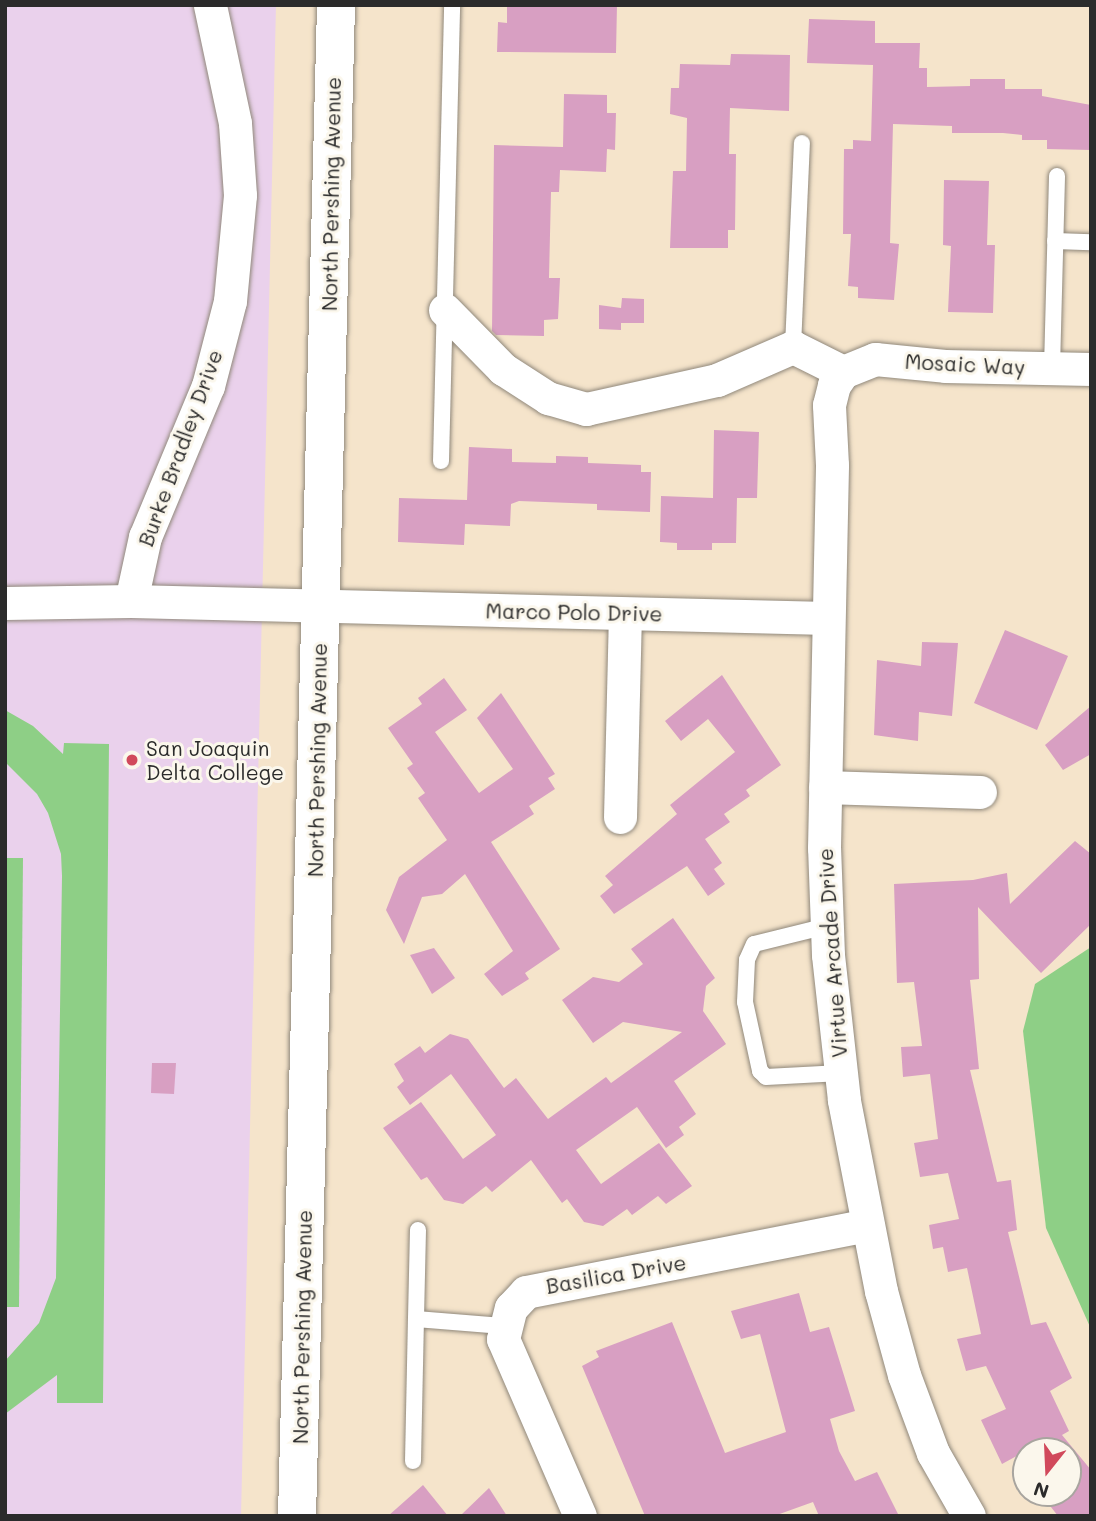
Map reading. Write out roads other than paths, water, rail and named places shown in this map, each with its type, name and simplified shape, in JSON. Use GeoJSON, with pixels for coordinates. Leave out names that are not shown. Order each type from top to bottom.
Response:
{"type":"FeatureCollection","features":[{"type":"Feature","properties":{"kind":"main road","name":"North Pershing Avenue"},"geometry":{"type":"LineString","coordinates":[[298,1516],[336,5]]}},
{"type":"Feature","properties":{"kind":"street","name":"Burke Bradley Drive"},"geometry":{"type":"LineString","coordinates":[[131,600],[145,537],[208,386],[230,301],[240,195],[235,123],[210,5]]}},
{"type":"Feature","properties":{"kind":"street"},"geometry":{"type":"LineString","coordinates":[[444,310],[503,369],[548,398],[586,409],[717,380],[793,347],[843,372]]}},
{"type":"Feature","properties":{"kind":"street","name":"Mosaic Way"},"geometry":{"type":"LineString","coordinates":[[843,372],[875,359],[1091,369]]}},
{"type":"Feature","properties":{"kind":"street","name":"Virtue Arcade Drive"},"geometry":{"type":"LineString","coordinates":[[843,372],[834,384],[829,405],[832,465],[825,787],[827,926],[841,1073],[867,1225],[904,1375],[933,1453],[969,1516]]}},
{"type":"Feature","properties":{"kind":"street"},"geometry":{"type":"LineString","coordinates":[[5,603],[131,600],[320,608]]}},
{"type":"Feature","properties":{"kind":"street","name":"Marco Polo Drive"},"geometry":{"type":"LineString","coordinates":[[320,608],[828,618]]}},
{"type":"Feature","properties":{"kind":"street"},"geometry":{"type":"LineString","coordinates":[[620,817],[625,614]]}},
{"type":"Feature","properties":{"kind":"street"},"geometry":{"type":"LineString","coordinates":[[825,787],[980,792]]}},
{"type":"Feature","properties":{"kind":"street","name":"Basilica Drive"},"geometry":{"type":"LineString","coordinates":[[503,1326],[511,1308],[526,1292],[539,1287],[611,1278],[867,1225]]}},
{"type":"Feature","properties":{"kind":"street"},"geometry":{"type":"LineString","coordinates":[[503,1326],[507,1355],[580,1516]]}},
{"type":"Feature","properties":{"kind":"lane"},"geometry":{"type":"LineString","coordinates":[[441,461],[452,5]]}},
{"type":"Feature","properties":{"kind":"lane"},"geometry":{"type":"LineString","coordinates":[[793,347],[802,143]]}},
{"type":"Feature","properties":{"kind":"lane"},"geometry":{"type":"LineString","coordinates":[[1052,368],[1057,176]]}},
{"type":"Feature","properties":{"kind":"lane"},"geometry":{"type":"LineString","coordinates":[[1055,241],[1091,242]]}},
{"type":"Feature","properties":{"kind":"lane"},"geometry":{"type":"LineString","coordinates":[[827,926],[754,944],[747,960],[745,1002],[760,1071],[766,1077],[841,1073]]}},
{"type":"Feature","properties":{"kind":"lane"},"geometry":{"type":"LineString","coordinates":[[413,1461],[418,1230]]}},
{"type":"Feature","properties":{"kind":"lane"},"geometry":{"type":"LineString","coordinates":[[416,1319],[503,1326]]}},
{"type":"Feature","properties":{"kind":"place","name":"San Joaquin Delta College"},"geometry":{"type":"Point","coordinates":[132,760]}}]}
